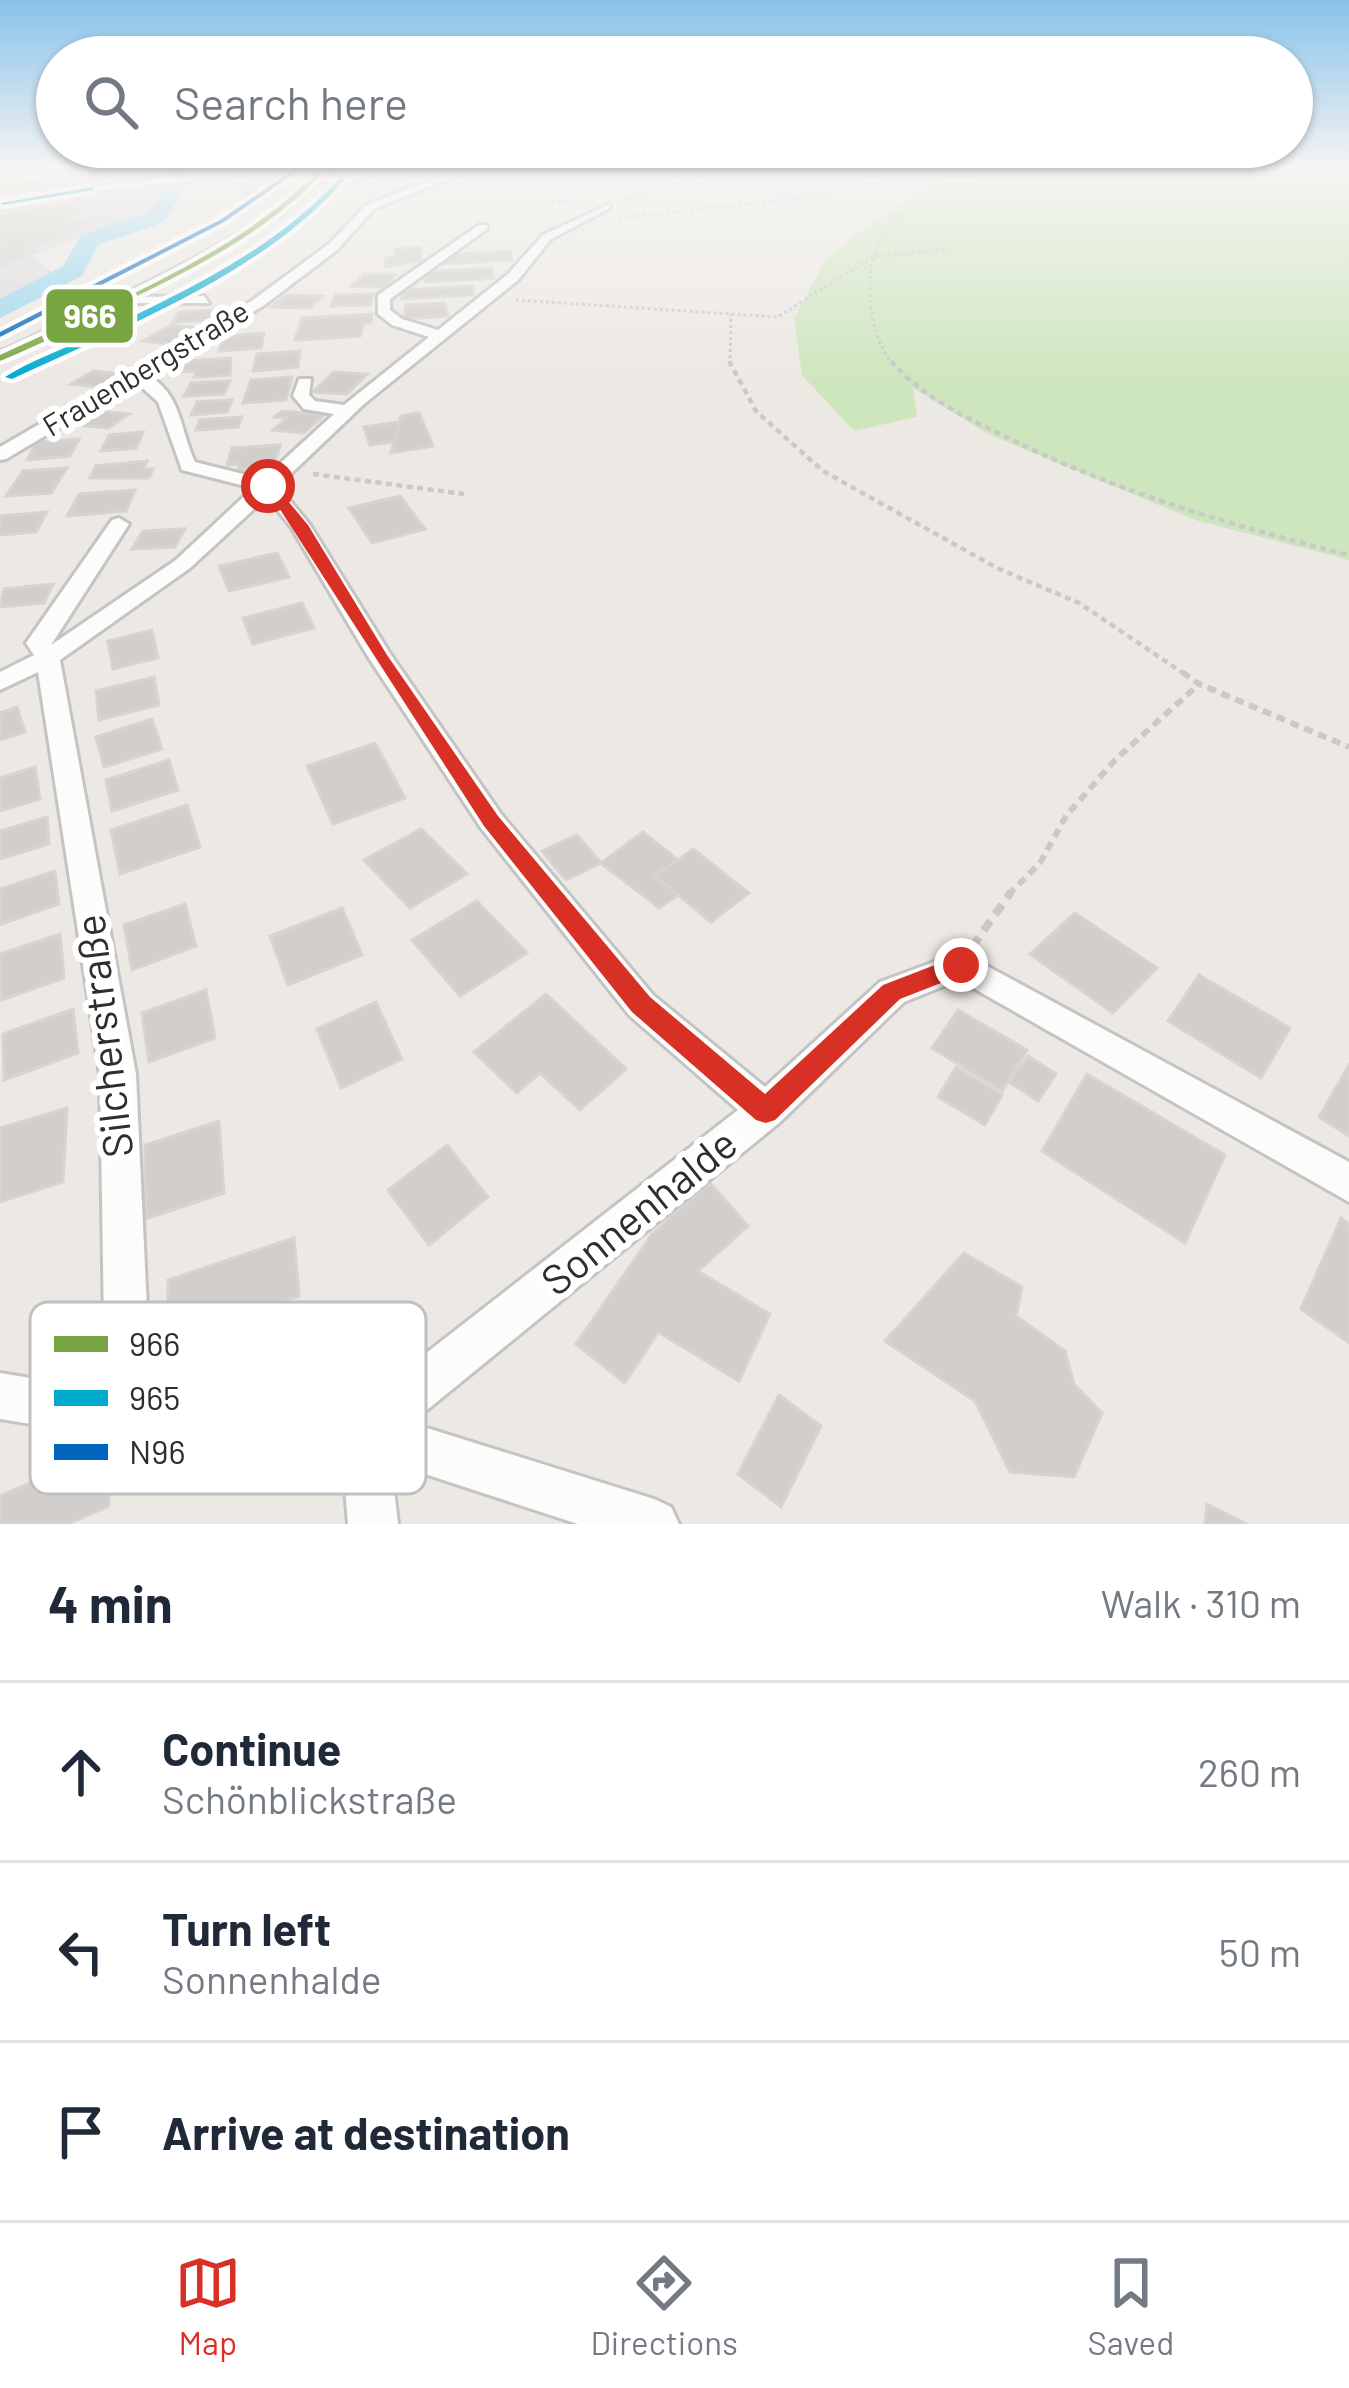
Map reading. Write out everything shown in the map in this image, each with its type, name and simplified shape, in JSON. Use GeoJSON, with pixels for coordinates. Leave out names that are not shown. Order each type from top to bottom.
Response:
{"type":"FeatureCollection","features":[{"type":"Feature","properties":{"kind":"street"},"geometry":{"type":"LineString","coordinates":[[0,358],[116,303],[229,239]]}},
{"type":"Feature","properties":{"kind":"street","name":"Frauenbergstraße"},"geometry":{"type":"LineString","coordinates":[[0,455],[258,303],[340,239]]}},
{"type":"Feature","properties":{"kind":"street"},"geometry":{"type":"LineString","coordinates":[[439,334],[398,322],[383,311],[383,298],[463,239]]}},
{"type":"Feature","properties":{"kind":"street"},"geometry":{"type":"LineString","coordinates":[[0,682],[48,658],[183,564],[348,411],[487,299],[549,239]]}},
{"type":"Feature","properties":{"kind":"street"},"geometry":{"type":"LineString","coordinates":[[116,303],[148,298],[204,300]]}},
{"type":"Feature","properties":{"kind":"street"},"geometry":{"type":"LineString","coordinates":[[136,376],[158,384],[167,399],[177,447],[188,466],[277,478]]}},
{"type":"Feature","properties":{"kind":"street"},"geometry":{"type":"LineString","coordinates":[[305,382],[301,396],[310,405],[348,411]]}},
{"type":"Feature","properties":{"kind":"street"},"geometry":{"type":"LineString","coordinates":[[277,478],[379,655],[491,821],[641,1005],[766,1111]]}},
{"type":"Feature","properties":{"kind":"street"},"geometry":{"type":"LineString","coordinates":[[48,658],[38,644],[119,524]]}},
{"type":"Feature","properties":{"kind":"street","name":"Silcherstraße"},"geometry":{"type":"LineString","coordinates":[[48,658],[118,1074],[125,1302]]}},
{"type":"Feature","properties":{"kind":"street"},"geometry":{"type":"LineString","coordinates":[[961,965],[1349,1183]]}},
{"type":"Feature","properties":{"kind":"street","name":"Sonnenhalde"},"geometry":{"type":"LineString","coordinates":[[426,1382],[766,1111],[892,992],[961,965]]}},
{"type":"Feature","properties":{"kind":"street"},"geometry":{"type":"LineString","coordinates":[[0,1396],[30,1401]]}},
{"type":"Feature","properties":{"kind":"street"},"geometry":{"type":"LineString","coordinates":[[426,1451],[654,1524]]}},
{"type":"Feature","properties":{"kind":"street"},"geometry":{"type":"LineString","coordinates":[[370,1494],[373,1524]]}},
{"type":"Feature","properties":{"kind":"path"},"geometry":{"type":"LineString","coordinates":[[878,239],[869,293],[885,356],[918,388],[995,432],[1198,516],[1349,555]]}},
{"type":"Feature","properties":{"kind":"path"},"geometry":{"type":"LineString","coordinates":[[487,299],[778,317],[872,257],[950,249]]}},
{"type":"Feature","properties":{"kind":"path"},"geometry":{"type":"LineString","coordinates":[[731,314],[729,362],[756,411],[823,470],[997,568],[1079,603],[1199,684],[1349,747]]}},
{"type":"Feature","properties":{"kind":"path"},"geometry":{"type":"LineString","coordinates":[[277,478],[464,494]]}},
{"type":"Feature","properties":{"kind":"path"},"geometry":{"type":"LineString","coordinates":[[961,965],[1004,898],[1040,862],[1066,816],[1115,760],[1199,684]]}},
{"type":"Feature","properties":{"kind":"shaded area"},"geometry":{"type":"Polygon","coordinates":[[[0,239],[76,239],[33,256],[54,274],[0,301],[0,239]]]}},
{"type":"Feature","properties":{"kind":"green space"},"geometry":{"type":"Polygon","coordinates":[[[851,239],[1349,239],[1349,560],[1195,520],[990,435],[913,388],[917,417],[854,431],[802,375],[794,319],[824,262],[851,239]]]}},
{"type":"Feature","properties":{"kind":"building"},"geometry":{"type":"Polygon","coordinates":[[[0,239],[53,239],[22,252],[32,253],[0,267],[0,239]]]}},
{"type":"Feature","properties":{"kind":"building"},"geometry":{"type":"Polygon","coordinates":[[[420,247],[421,260],[385,267],[385,258],[396,257],[395,249],[420,247]]]}},
{"type":"Feature","properties":{"kind":"building"},"geometry":{"type":"Polygon","coordinates":[[[510,251],[512,260],[443,264],[443,255],[510,251]]]}},
{"type":"Feature","properties":{"kind":"building"},"geometry":{"type":"Polygon","coordinates":[[[492,268],[494,278],[425,282],[425,272],[492,268]]]}},
{"type":"Feature","properties":{"kind":"building"},"geometry":{"type":"Polygon","coordinates":[[[364,274],[395,275],[384,287],[352,286],[364,274]]]}},
{"type":"Feature","properties":{"kind":"building"},"geometry":{"type":"Polygon","coordinates":[[[473,286],[473,295],[402,299],[402,290],[473,286]]]}},
{"type":"Feature","properties":{"kind":"building"},"geometry":{"type":"Polygon","coordinates":[[[79,291],[106,293],[83,305],[56,303],[79,291]]]}},
{"type":"Feature","properties":{"kind":"building"},"geometry":{"type":"Polygon","coordinates":[[[373,294],[370,305],[331,306],[336,295],[373,294]]]}},
{"type":"Feature","properties":{"kind":"building"},"geometry":{"type":"Polygon","coordinates":[[[286,295],[323,296],[310,308],[271,307],[286,295]]]}},
{"type":"Feature","properties":{"kind":"building"},"geometry":{"type":"Polygon","coordinates":[[[445,303],[448,316],[404,319],[406,305],[445,303]]]}},
{"type":"Feature","properties":{"kind":"building"},"geometry":{"type":"Polygon","coordinates":[[[219,310],[213,320],[173,322],[179,312],[219,310]]]}},
{"type":"Feature","properties":{"kind":"building"},"geometry":{"type":"Polygon","coordinates":[[[372,314],[360,336],[295,340],[302,318],[372,314]]]}},
{"type":"Feature","properties":{"kind":"building"},"geometry":{"type":"Polygon","coordinates":[[[171,325],[198,328],[171,344],[143,341],[171,325]]]}},
{"type":"Feature","properties":{"kind":"building"},"geometry":{"type":"Polygon","coordinates":[[[91,329],[114,333],[87,345],[64,341],[91,329]]]}},
{"type":"Feature","properties":{"kind":"building"},"geometry":{"type":"Polygon","coordinates":[[[264,333],[261,348],[219,351],[224,337],[264,333]]]}},
{"type":"Feature","properties":{"kind":"building"},"geometry":{"type":"Polygon","coordinates":[[[300,351],[298,367],[253,371],[257,354],[300,351]]]}},
{"type":"Feature","properties":{"kind":"building"},"geometry":{"type":"Polygon","coordinates":[[[231,358],[230,375],[194,377],[197,371],[181,372],[186,361],[231,358]]]}},
{"type":"Feature","properties":{"kind":"building"},"geometry":{"type":"Polygon","coordinates":[[[93,371],[120,374],[98,387],[71,384],[93,371]]]}},
{"type":"Feature","properties":{"kind":"building"},"geometry":{"type":"Polygon","coordinates":[[[334,372],[367,374],[347,394],[313,392],[334,372]]]}},
{"type":"Feature","properties":{"kind":"building"},"geometry":{"type":"Polygon","coordinates":[[[292,377],[286,400],[243,403],[251,380],[292,377]]]}},
{"type":"Feature","properties":{"kind":"building"},"geometry":{"type":"Polygon","coordinates":[[[230,381],[224,394],[184,396],[191,383],[230,381]]]}},
{"type":"Feature","properties":{"kind":"building"},"geometry":{"type":"Polygon","coordinates":[[[232,400],[227,412],[191,415],[197,402],[232,400]]]}},
{"type":"Feature","properties":{"kind":"building"},"geometry":{"type":"Polygon","coordinates":[[[97,411],[129,414],[108,428],[75,425],[97,411]]]}},
{"type":"Feature","properties":{"kind":"building"},"geometry":{"type":"Polygon","coordinates":[[[282,411],[324,415],[304,433],[273,430],[287,418],[274,417],[282,411]]]}},
{"type":"Feature","properties":{"kind":"building"},"geometry":{"type":"Polygon","coordinates":[[[419,413],[433,446],[391,453],[401,416],[419,413]]]}},
{"type":"Feature","properties":{"kind":"building"},"geometry":{"type":"Polygon","coordinates":[[[242,417],[238,427],[196,430],[200,420],[242,417]]]}},
{"type":"Feature","properties":{"kind":"building"},"geometry":{"type":"Polygon","coordinates":[[[399,422],[394,442],[370,445],[364,427],[399,422]]]}},
{"type":"Feature","properties":{"kind":"building"},"geometry":{"type":"Polygon","coordinates":[[[143,432],[136,448],[101,451],[109,435],[143,432]]]}},
{"type":"Feature","properties":{"kind":"building"},"geometry":{"type":"Polygon","coordinates":[[[79,439],[70,456],[27,460],[37,442],[79,439]]]}},
{"type":"Feature","properties":{"kind":"building"},"geometry":{"type":"Polygon","coordinates":[[[280,445],[276,459],[264,468],[238,470],[239,464],[227,465],[232,448],[280,445]]]}},
{"type":"Feature","properties":{"kind":"building"},"geometry":{"type":"Polygon","coordinates":[[[147,461],[144,469],[153,469],[149,478],[90,478],[96,466],[147,461]]]}},
{"type":"Feature","properties":{"kind":"building"},"geometry":{"type":"Polygon","coordinates":[[[67,468],[51,493],[6,496],[23,471],[67,468]]]}},
{"type":"Feature","properties":{"kind":"building"},"geometry":{"type":"Polygon","coordinates":[[[135,490],[126,511],[67,516],[79,494],[135,490]]]}},
{"type":"Feature","properties":{"kind":"building"},"geometry":{"type":"Polygon","coordinates":[[[400,496],[425,529],[372,543],[349,508],[400,496]]]}},
{"type":"Feature","properties":{"kind":"building"},"geometry":{"type":"Polygon","coordinates":[[[47,512],[36,532],[0,535],[0,516],[47,512]]]}},
{"type":"Feature","properties":{"kind":"building"},"geometry":{"type":"Polygon","coordinates":[[[185,529],[175,547],[132,549],[143,531],[185,529]]]}},
{"type":"Feature","properties":{"kind":"building"},"geometry":{"type":"Polygon","coordinates":[[[277,553],[289,577],[229,591],[219,566],[277,553]]]}},
{"type":"Feature","properties":{"kind":"building"},"geometry":{"type":"Polygon","coordinates":[[[53,584],[44,603],[0,607],[4,589],[53,584]]]}},
{"type":"Feature","properties":{"kind":"building"},"geometry":{"type":"Polygon","coordinates":[[[302,603],[314,628],[253,644],[243,618],[302,603]]]}},
{"type":"Feature","properties":{"kind":"building"},"geometry":{"type":"Polygon","coordinates":[[[152,630],[158,658],[113,669],[108,641],[152,630]]]}},
{"type":"Feature","properties":{"kind":"building"},"geometry":{"type":"Polygon","coordinates":[[[154,677],[159,705],[99,720],[96,691],[154,677]]]}},
{"type":"Feature","properties":{"kind":"building"},"geometry":{"type":"Polygon","coordinates":[[[17,707],[25,732],[0,740],[0,713],[17,707]]]}},
{"type":"Feature","properties":{"kind":"building"},"geometry":{"type":"Polygon","coordinates":[[[152,719],[162,749],[104,767],[96,737],[152,719]]]}},
{"type":"Feature","properties":{"kind":"building"},"geometry":{"type":"Polygon","coordinates":[[[375,743],[405,798],[333,824],[307,766],[375,743]]]}},
{"type":"Feature","properties":{"kind":"building"},"geometry":{"type":"Polygon","coordinates":[[[169,760],[178,790],[112,811],[106,780],[169,760]]]}},
{"type":"Feature","properties":{"kind":"building"},"geometry":{"type":"Polygon","coordinates":[[[35,767],[40,799],[0,811],[0,778],[35,767]]]}},
{"type":"Feature","properties":{"kind":"building"},"geometry":{"type":"Polygon","coordinates":[[[187,805],[200,847],[120,874],[111,830],[187,805]]]}},
{"type":"Feature","properties":{"kind":"building"},"geometry":{"type":"Polygon","coordinates":[[[47,817],[49,844],[0,859],[0,831],[47,817]]]}},
{"type":"Feature","properties":{"kind":"building"},"geometry":{"type":"Polygon","coordinates":[[[421,829],[467,874],[410,908],[364,860],[421,829]]]}},
{"type":"Feature","properties":{"kind":"building"},"geometry":{"type":"Polygon","coordinates":[[[643,832],[678,860],[655,876],[678,895],[659,908],[601,863],[643,832]]]}},
{"type":"Feature","properties":{"kind":"building"},"geometry":{"type":"Polygon","coordinates":[[[577,835],[601,863],[566,880],[542,851],[577,835]]]}},
{"type":"Feature","properties":{"kind":"building"},"geometry":{"type":"Polygon","coordinates":[[[693,849],[749,893],[711,922],[655,876],[693,849]]]}},
{"type":"Feature","properties":{"kind":"building"},"geometry":{"type":"Polygon","coordinates":[[[55,871],[59,904],[1,924],[0,889],[55,871]]]}},
{"type":"Feature","properties":{"kind":"building"},"geometry":{"type":"Polygon","coordinates":[[[477,901],[527,953],[460,996],[412,940],[477,901]]]}},
{"type":"Feature","properties":{"kind":"building"},"geometry":{"type":"Polygon","coordinates":[[[185,904],[196,946],[132,970],[124,925],[185,904]]]}},
{"type":"Feature","properties":{"kind":"building"},"geometry":{"type":"Polygon","coordinates":[[[342,908],[362,955],[288,985],[270,936],[342,908]]]}},
{"type":"Feature","properties":{"kind":"building"},"geometry":{"type":"Polygon","coordinates":[[[1075,913],[1157,968],[1113,1013],[1030,954],[1075,913]]]}},
{"type":"Feature","properties":{"kind":"building"},"geometry":{"type":"Polygon","coordinates":[[[60,934],[64,978],[2,1000],[0,954],[60,934]]]}},
{"type":"Feature","properties":{"kind":"building"},"geometry":{"type":"Polygon","coordinates":[[[1199,975],[1290,1028],[1261,1078],[1168,1021],[1199,975]]]}},
{"type":"Feature","properties":{"kind":"building"},"geometry":{"type":"Polygon","coordinates":[[[206,990],[215,1038],[149,1062],[142,1013],[206,990]]]}},
{"type":"Feature","properties":{"kind":"building"},"geometry":{"type":"Polygon","coordinates":[[[546,994],[626,1069],[580,1110],[540,1073],[517,1093],[474,1052],[546,994]]]}},
{"type":"Feature","properties":{"kind":"building"},"geometry":{"type":"Polygon","coordinates":[[[376,1002],[402,1059],[341,1088],[317,1029],[376,1002]]]}},
{"type":"Feature","properties":{"kind":"building"},"geometry":{"type":"Polygon","coordinates":[[[73,1009],[78,1053],[4,1080],[3,1034],[73,1009]]]}},
{"type":"Feature","properties":{"kind":"building"},"geometry":{"type":"Polygon","coordinates":[[[958,1010],[1027,1050],[1002,1091],[932,1048],[958,1010]]]}},
{"type":"Feature","properties":{"kind":"building"},"geometry":{"type":"Polygon","coordinates":[[[1028,1056],[1056,1074],[1038,1101],[1009,1082],[1028,1056]]]}},
{"type":"Feature","properties":{"kind":"building"},"geometry":{"type":"Polygon","coordinates":[[[1349,1065],[1349,1136],[1319,1117],[1349,1065]]]}},
{"type":"Feature","properties":{"kind":"building"},"geometry":{"type":"Polygon","coordinates":[[[956,1067],[1002,1095],[985,1125],[938,1097],[956,1067]]]}},
{"type":"Feature","properties":{"kind":"building"},"geometry":{"type":"Polygon","coordinates":[[[1087,1074],[1225,1155],[1185,1243],[1042,1151],[1087,1074]]]}},
{"type":"Feature","properties":{"kind":"building"},"geometry":{"type":"Polygon","coordinates":[[[67,1108],[63,1182],[0,1202],[0,1128],[67,1108]]]}},
{"type":"Feature","properties":{"kind":"building"},"geometry":{"type":"Polygon","coordinates":[[[219,1121],[224,1193],[146,1219],[145,1145],[219,1121]]]}},
{"type":"Feature","properties":{"kind":"building"},"geometry":{"type":"Polygon","coordinates":[[[447,1145],[488,1197],[429,1245],[388,1190],[447,1145]]]}},
{"type":"Feature","properties":{"kind":"building"},"geometry":{"type":"Polygon","coordinates":[[[710,1183],[748,1226],[698,1271],[770,1314],[739,1381],[658,1332],[625,1383],[576,1344],[652,1234],[710,1183]]]}},
{"type":"Feature","properties":{"kind":"building"},"geometry":{"type":"Polygon","coordinates":[[[1341,1218],[1349,1224],[1349,1343],[1301,1309],[1341,1218]]]}},
{"type":"Feature","properties":{"kind":"building"},"geometry":{"type":"Polygon","coordinates":[[[294,1238],[299,1296],[282,1302],[168,1302],[168,1280],[294,1238]]]}},
{"type":"Feature","properties":{"kind":"building"},"geometry":{"type":"Polygon","coordinates":[[[964,1253],[1022,1287],[1016,1316],[1065,1351],[1074,1384],[1102,1413],[1074,1477],[1010,1472],[975,1401],[885,1341],[964,1253]]]}},
{"type":"Feature","properties":{"kind":"building"},"geometry":{"type":"Polygon","coordinates":[[[779,1395],[821,1426],[781,1507],[738,1474],[779,1395]]]}},
{"type":"Feature","properties":{"kind":"building"},"geometry":{"type":"Polygon","coordinates":[[[30,1483],[30,1494],[109,1494],[109,1506],[68,1524],[0,1524],[0,1496],[30,1483]]]}},
{"type":"Feature","properties":{"kind":"building"},"geometry":{"type":"Polygon","coordinates":[[[1207,1504],[1247,1524],[1205,1524],[1207,1504]]]}},
{"type":"Feature","properties":{"kind":"waterway"},"geometry":{"type":"LineString","coordinates":[[0,310],[73,271],[92,239]]}},
{"type":"Feature","properties":{"kind":"transit line","name":"N96"},"geometry":{"type":"LineString","coordinates":[[0,335],[187,239]]}},
{"type":"Feature","properties":{"kind":"transit line","name":"966"},"geometry":{"type":"LineString","coordinates":[[0,358],[236,239]]}},
{"type":"Feature","properties":{"kind":"transit line","name":"965"},"geometry":{"type":"LineString","coordinates":[[9,377],[188,291],[275,239]]}},
{"type":"Feature","properties":{"kind":"route"},"geometry":{"type":"LineString","coordinates":[[268,486],[300,525],[379,655],[491,821],[641,1005],[766,1111],[892,992],[961,965]]}}]}
